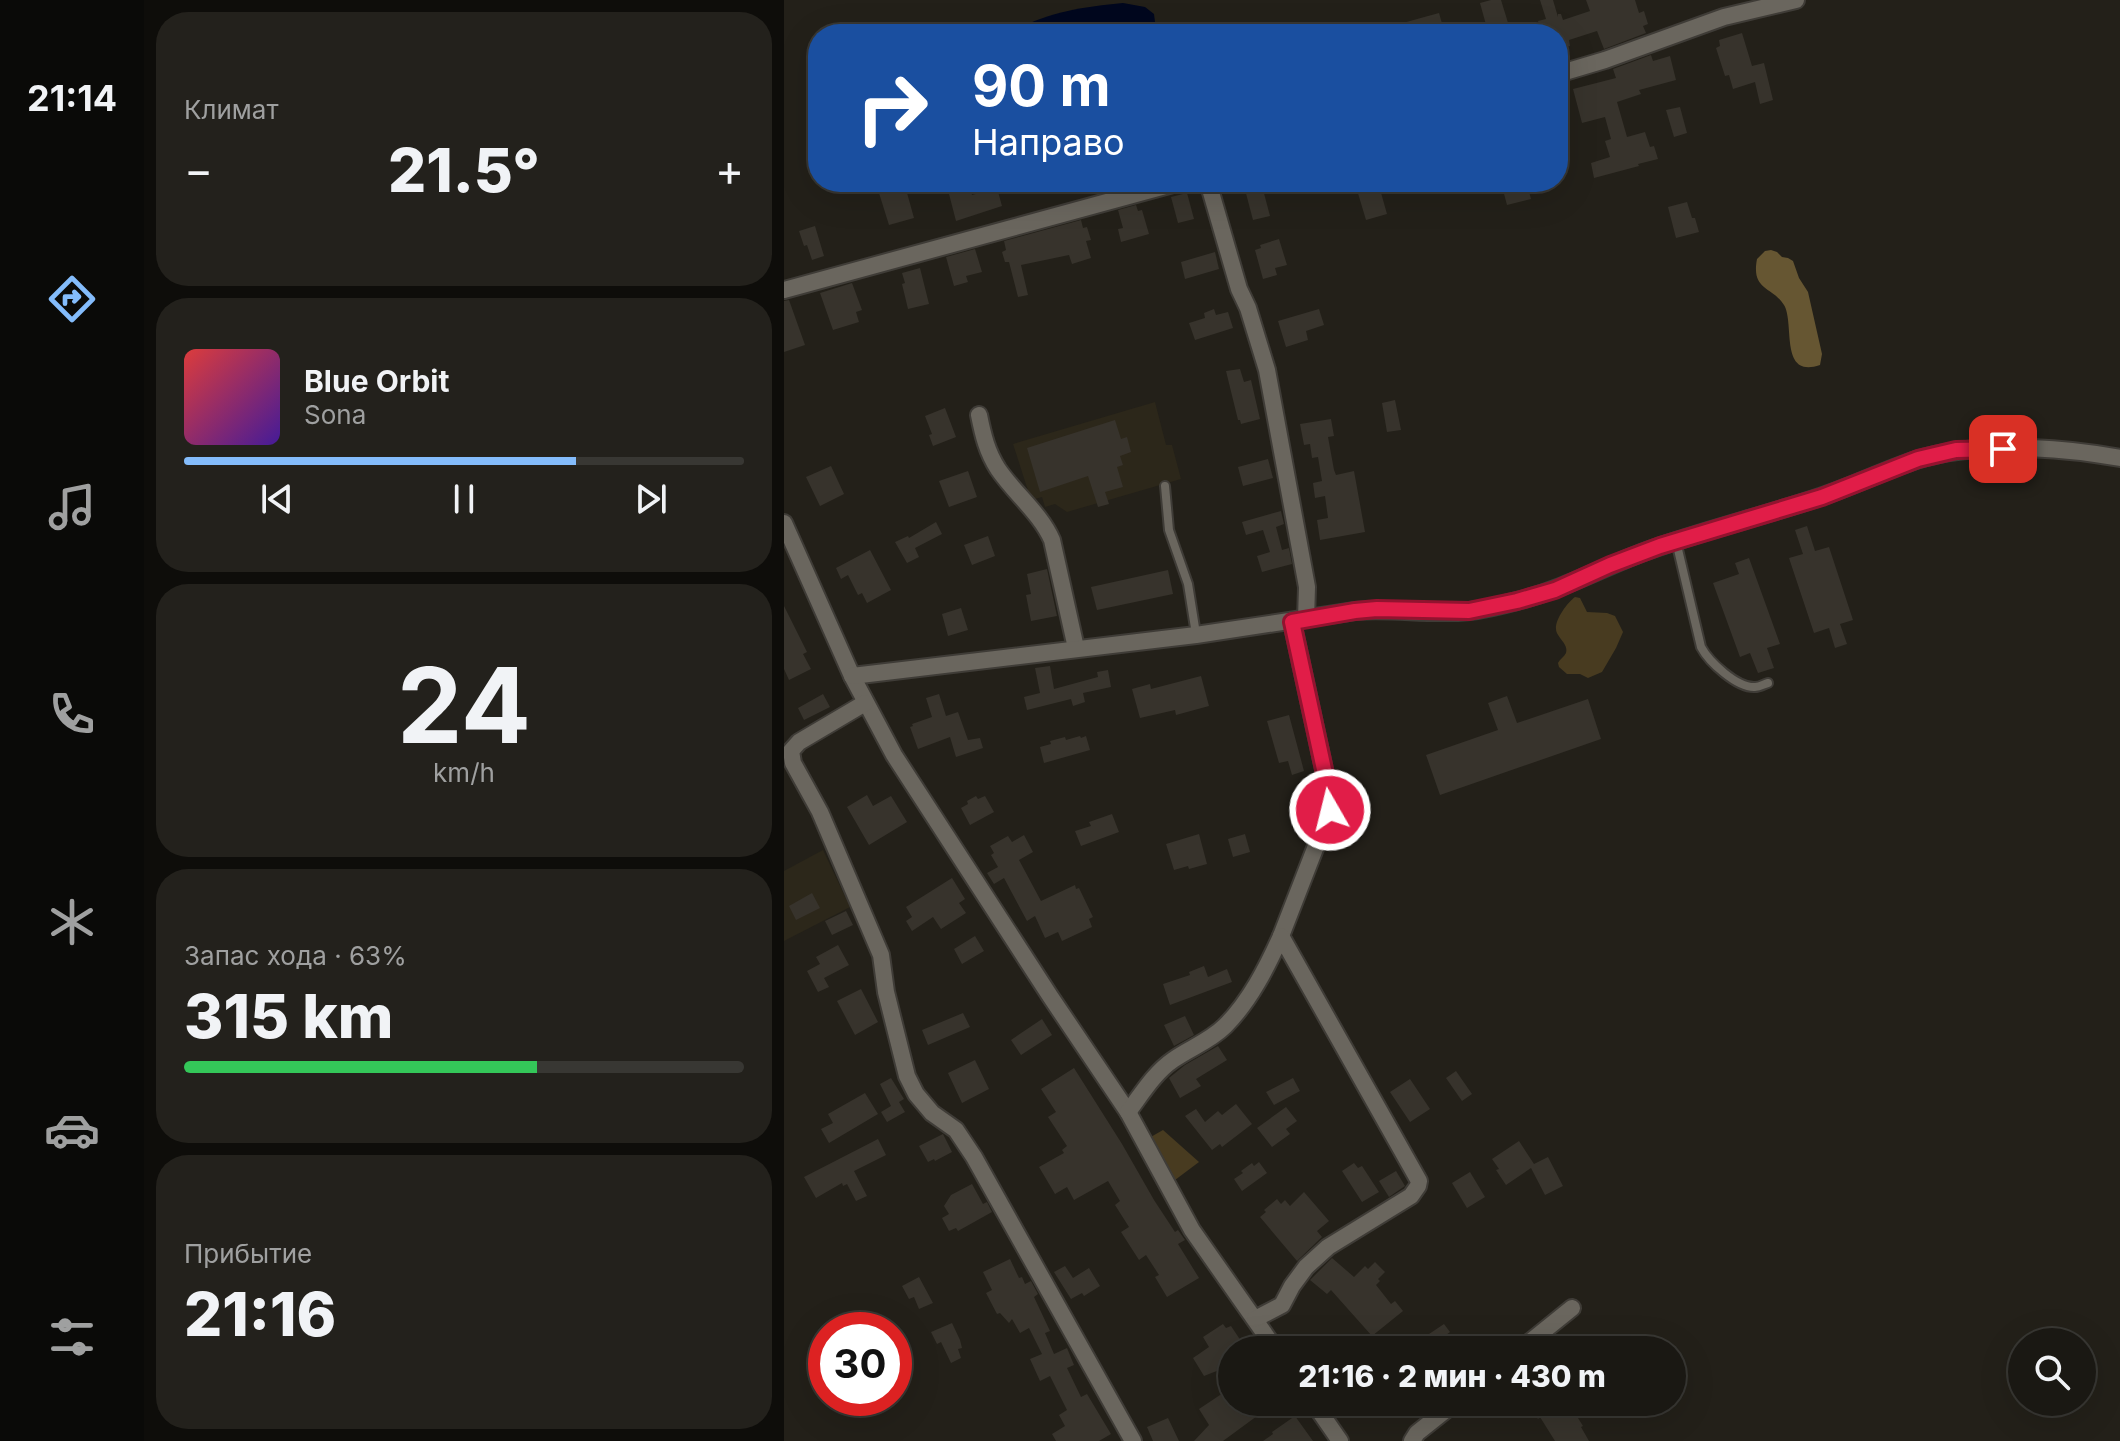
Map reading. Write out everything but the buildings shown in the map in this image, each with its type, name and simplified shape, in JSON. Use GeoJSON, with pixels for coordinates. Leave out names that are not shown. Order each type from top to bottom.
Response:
{"type":"FeatureCollection","features":[{"type":"Feature","properties":{"kind":"street"},"geometry":{"type":"LineString","coordinates":[[1568,71],[1724,17],[1796,0]]}},
{"type":"Feature","properties":{"kind":"street"},"geometry":{"type":"LineString","coordinates":[[784,290],[1143,192]]}},
{"type":"Feature","properties":{"kind":"street"},"geometry":{"type":"LineString","coordinates":[[1128,1112],[1160,1070],[1210,1039],[1232,1019],[1269,963],[1330,810],[1299,620],[1307,587],[1267,370],[1211,192]]}},
{"type":"Feature","properties":{"kind":"street"},"geometry":{"type":"LineString","coordinates":[[979,415],[983,437],[998,468],[1045,525],[1052,540],[1076,648]]}},
{"type":"Feature","properties":{"kind":"street"},"geometry":{"type":"LineString","coordinates":[[852,676],[1196,635],[1355,611],[1469,611],[1555,590],[1610,565],[1676,541],[1822,497],[1918,459],[1956,450],[2023,449],[2120,458]]}},
{"type":"Feature","properties":{"kind":"street"},"geometry":{"type":"LineString","coordinates":[[784,523],[852,676],[894,755],[1128,1112],[1192,1230],[1267,1336]]}},
{"type":"Feature","properties":{"kind":"street"},"geometry":{"type":"LineString","coordinates":[[865,703],[799,742],[791,751],[793,763],[820,812],[881,955],[907,1076],[916,1094],[932,1113],[956,1130],[974,1157],[1133,1441]]}},
{"type":"Feature","properties":{"kind":"street"},"geometry":{"type":"LineString","coordinates":[[1255,1319],[1282,1305],[1306,1267],[1328,1247],[1411,1196],[1419,1181],[1281,936]]}},
{"type":"Feature","properties":{"kind":"street"},"geometry":{"type":"LineString","coordinates":[[1537,1336],[1572,1308]]}},
{"type":"Feature","properties":{"kind":"street"},"geometry":{"type":"LineString","coordinates":[[1323,1416],[1340,1441]]}},
{"type":"Feature","properties":{"kind":"street"},"geometry":{"type":"LineString","coordinates":[[1412,1441],[1438,1416]]}},
{"type":"Feature","properties":{"kind":"lane"},"geometry":{"type":"LineString","coordinates":[[1165,486],[1169,530],[1188,584],[1196,635]]}},
{"type":"Feature","properties":{"kind":"lane"},"geometry":{"type":"LineString","coordinates":[[1676,541],[1705,655],[1746,685],[1755,687],[1768,683]]}},
{"type":"Feature","properties":{"kind":"shaded area"},"geometry":{"type":"Polygon","coordinates":[[[1771,250],[1793,261],[1808,292],[1822,354],[1820,365],[1807,367],[1793,357],[1784,305],[1757,277],[1757,259],[1765,251],[1771,250]]]}},
{"type":"Feature","properties":{"kind":"shaded area"},"geometry":{"type":"Polygon","coordinates":[[[1155,402],[1166,445],[1172,445],[1181,479],[1067,512],[1055,504],[1045,507],[1042,497],[1031,500],[1013,444],[1155,402]]]}},
{"type":"Feature","properties":{"kind":"shaded area"},"geometry":{"type":"Polygon","coordinates":[[[1575,597],[1580,598],[1587,612],[1615,616],[1623,632],[1602,672],[1588,678],[1580,674],[1567,674],[1558,663],[1566,650],[1556,625],[1562,611],[1575,597]]]}},
{"type":"Feature","properties":{"kind":"shaded area"},"geometry":{"type":"Polygon","coordinates":[[[823,850],[850,907],[784,941],[784,871],[823,850]]]}},
{"type":"Feature","properties":{"kind":"shaded area"},"geometry":{"type":"Polygon","coordinates":[[[1163,1130],[1199,1162],[1175,1180],[1149,1138],[1163,1130]]]}},
{"type":"Feature","properties":{"kind":"water"},"geometry":{"type":"Polygon","coordinates":[[[1123,3],[1145,7],[1154,14],[1155,24],[1029,24],[1064,12],[1123,3]]]}},
{"type":"Feature","properties":{"kind":"route"},"geometry":{"type":"LineString","coordinates":[[1330,810],[1330,797],[1292,622],[1377,609],[1469,611],[1517,601],[1555,590],[1660,546],[1822,497],[1918,459],[1956,450],[2003,449]]}}]}
